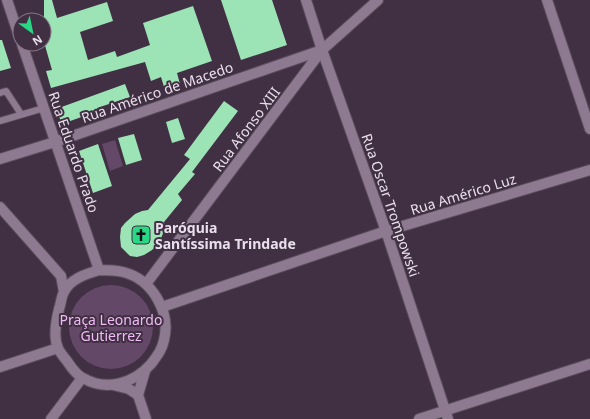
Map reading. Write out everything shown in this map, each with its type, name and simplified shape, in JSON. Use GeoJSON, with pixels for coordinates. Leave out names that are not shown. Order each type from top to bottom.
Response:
{"type":"FeatureCollection","features":[{"type":"Feature","properties":{"kind":"street"},"geometry":{"type":"LineString","coordinates":[[7,0],[12,15]]}},
{"type":"Feature","properties":{"kind":"street","name":"Rua Oscar Trompowski"},"geometry":{"type":"LineString","coordinates":[[306,0],[322,50],[386,231],[447,415]]}},
{"type":"Feature","properties":{"kind":"street","name":"Rua Afonso XIII"},"geometry":{"type":"LineString","coordinates":[[146,284],[322,50],[378,0]]}},
{"type":"Feature","properties":{"kind":"street"},"geometry":{"type":"LineString","coordinates":[[547,0],[590,129]]}},
{"type":"Feature","properties":{"kind":"street","name":"Rua Américo de Macedo"},"geometry":{"type":"LineString","coordinates":[[0,159],[55,142],[322,50]]}},
{"type":"Feature","properties":{"kind":"street","name":"Rua Eduardo Prado"},"geometry":{"type":"LineString","coordinates":[[25,52],[99,270]]}},
{"type":"Feature","properties":{"kind":"street","name":"Rua Américo Luz"},"geometry":{"type":"LineString","coordinates":[[162,307],[386,231],[590,170]]}},
{"type":"Feature","properties":{"kind":"street"},"geometry":{"type":"LineString","coordinates":[[0,207],[60,276],[64,292],[56,326],[56,335],[58,348],[73,370],[82,378],[106,385],[129,389],[138,395]]}},
{"type":"Feature","properties":{"kind":"street"},"geometry":{"type":"LineString","coordinates":[[64,292],[76,279],[86,274],[99,270],[111,270],[124,272],[136,277],[146,284],[156,296],[162,307],[165,324],[164,340],[158,355],[145,371],[132,380],[113,385]]}},
{"type":"Feature","properties":{"kind":"street"},"geometry":{"type":"LineString","coordinates":[[60,276],[76,279]]}},
{"type":"Feature","properties":{"kind":"street"},"geometry":{"type":"LineString","coordinates":[[0,367],[58,348]]}},
{"type":"Feature","properties":{"kind":"street"},"geometry":{"type":"LineString","coordinates":[[420,419],[447,415],[590,364]]}},
{"type":"Feature","properties":{"kind":"street"},"geometry":{"type":"LineString","coordinates":[[145,371],[138,395],[146,419]]}},
{"type":"Feature","properties":{"kind":"street"},"geometry":{"type":"LineString","coordinates":[[51,419],[82,378]]}},
{"type":"Feature","properties":{"kind":"lane"},"geometry":{"type":"LineString","coordinates":[[0,93],[6,91],[21,114]]}},
{"type":"Feature","properties":{"kind":"lane"},"geometry":{"type":"LineString","coordinates":[[0,121],[44,108]]}},
{"type":"Feature","properties":{"kind":"green space"},"geometry":{"type":"Polygon","coordinates":[[[115,140],[123,166],[110,171],[102,144],[115,140]]]}},
{"type":"Feature","properties":{"kind":"green space","name":"Praça Leonardo Gutierrez"},"geometry":{"type":"Polygon","coordinates":[[[111,285],[127,288],[141,297],[150,311],[153,327],[150,343],[141,357],[127,366],[111,369],[95,366],[81,357],[72,343],[69,327],[72,311],[81,297],[95,288],[111,285]]]}},
{"type":"Feature","properties":{"kind":"building"},"geometry":{"type":"Polygon","coordinates":[[[44,0],[52,0],[57,18],[107,2],[113,21],[80,32],[88,60],[115,51],[117,57],[150,45],[143,23],[193,6],[212,61],[177,73],[180,84],[165,90],[161,77],[151,81],[145,62],[51,88],[46,71],[52,70],[47,52],[52,52],[52,12],[44,12],[44,0]]]}},
{"type":"Feature","properties":{"kind":"building"},"geometry":{"type":"Polygon","coordinates":[[[221,0],[272,0],[287,45],[241,60],[221,0]]]}},
{"type":"Feature","properties":{"kind":"building"},"geometry":{"type":"Polygon","coordinates":[[[0,40],[2,40],[11,68],[0,71],[0,40]]]}},
{"type":"Feature","properties":{"kind":"building"},"geometry":{"type":"Polygon","coordinates":[[[125,84],[130,97],[97,108],[98,111],[62,124],[56,109],[125,84]]]}},
{"type":"Feature","properties":{"kind":"building"},"geometry":{"type":"Polygon","coordinates":[[[224,101],[238,111],[192,172],[195,174],[178,194],[182,200],[164,222],[165,227],[158,244],[144,255],[137,257],[130,256],[121,247],[121,228],[135,214],[148,210],[190,159],[184,155],[224,101]]]}},
{"type":"Feature","properties":{"kind":"building"},"geometry":{"type":"Polygon","coordinates":[[[178,118],[185,139],[172,143],[166,122],[178,118]]]}},
{"type":"Feature","properties":{"kind":"building"},"geometry":{"type":"Polygon","coordinates":[[[134,134],[142,160],[126,165],[118,138],[134,134]]]}},
{"type":"Feature","properties":{"kind":"building"},"geometry":{"type":"Polygon","coordinates":[[[98,144],[112,186],[93,193],[79,151],[98,144]]]}},
{"type":"Feature","properties":{"kind":"place","name":"Paróquia Santíssima Trindade"},"geometry":{"type":"Point","coordinates":[141,235]}}]}
